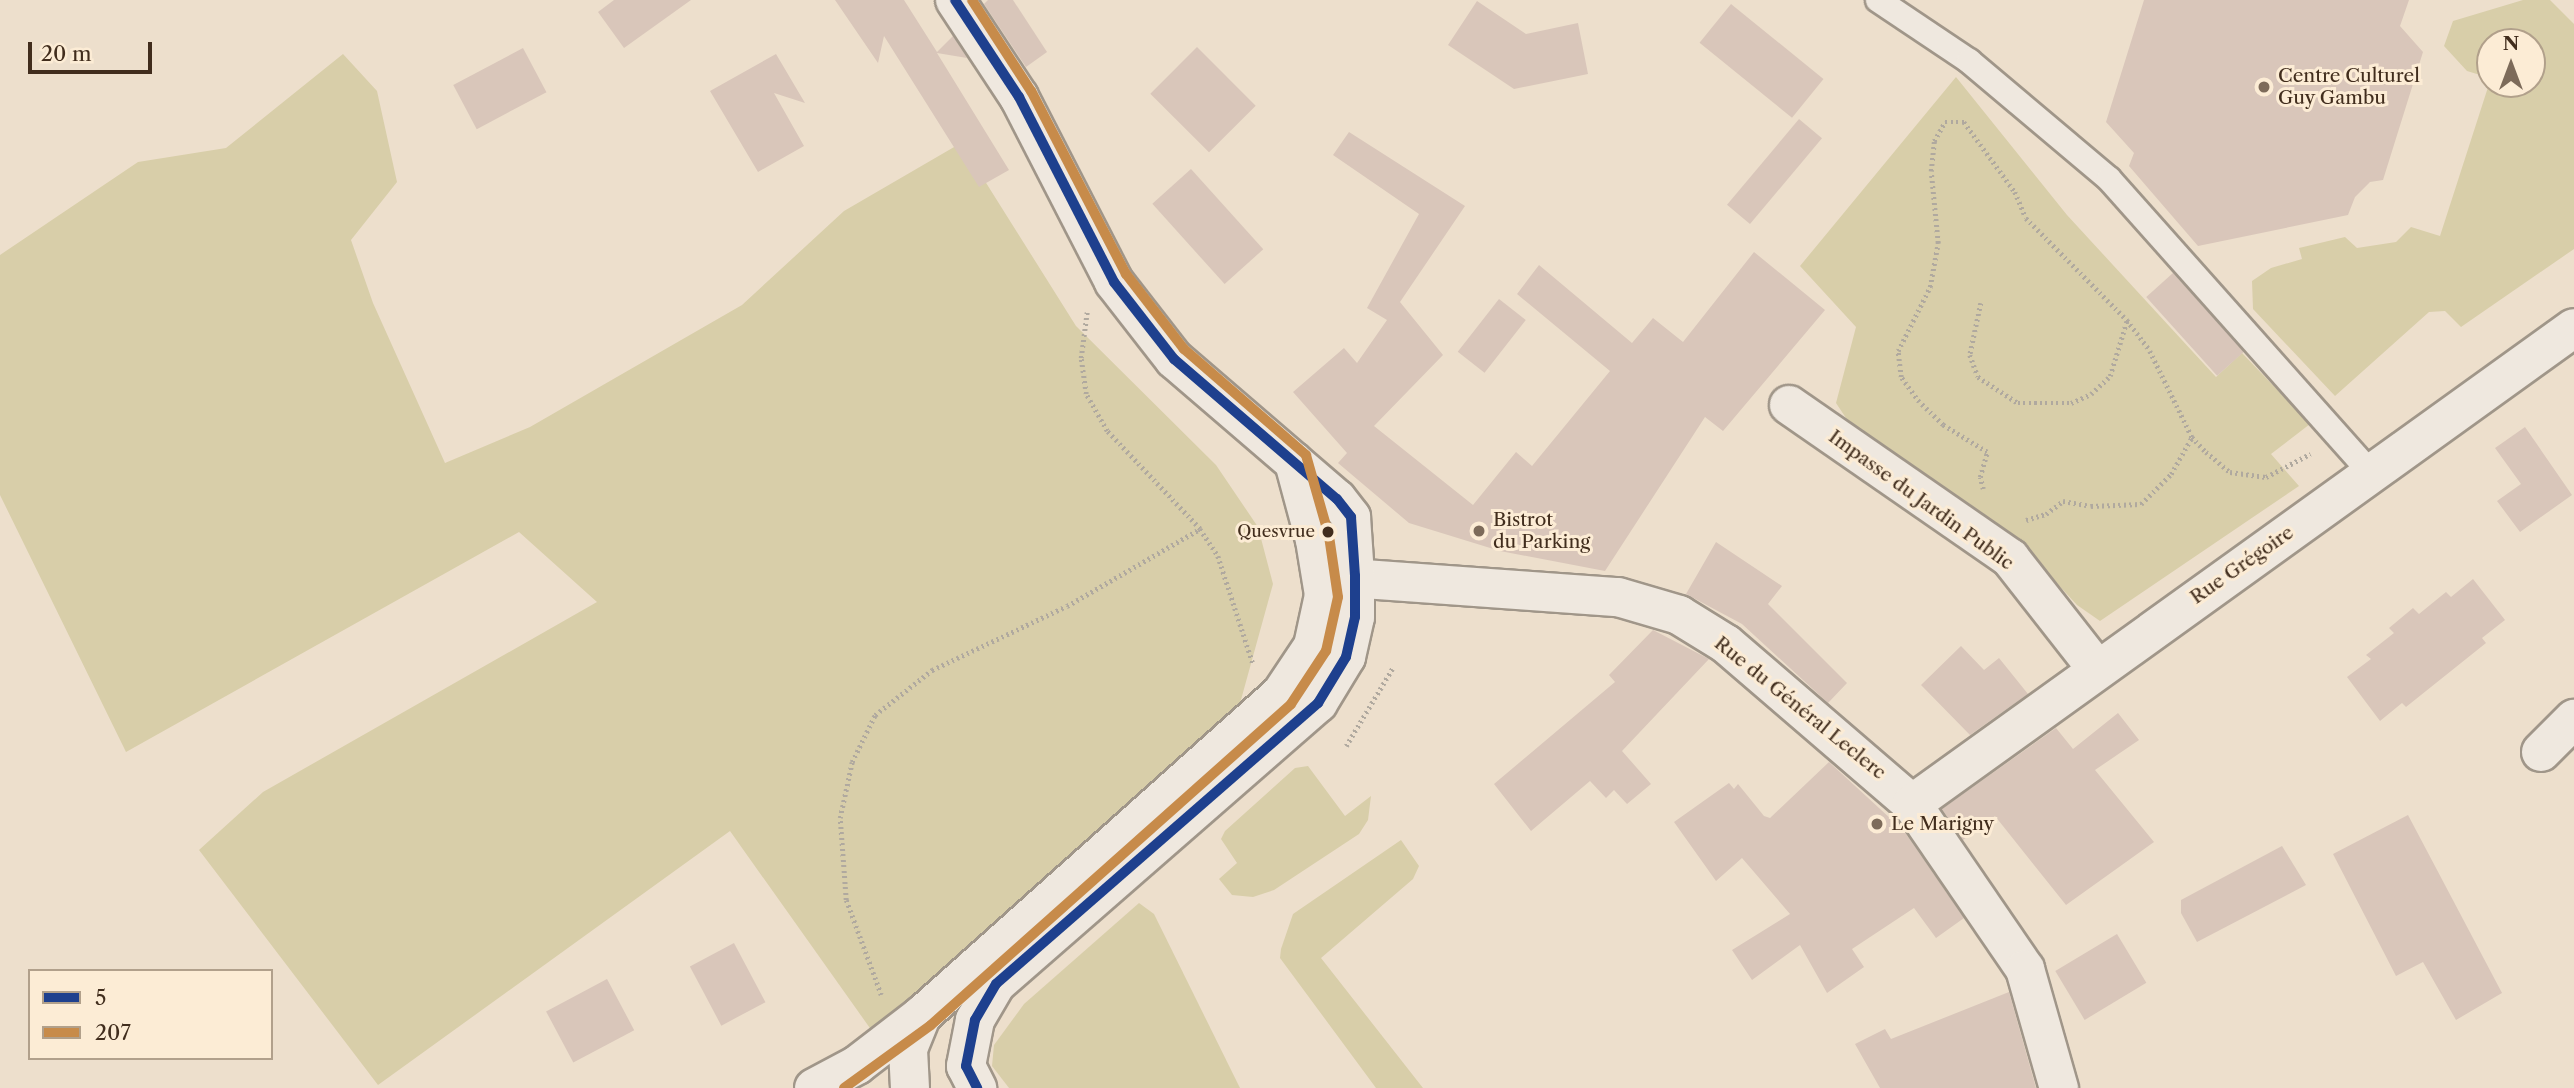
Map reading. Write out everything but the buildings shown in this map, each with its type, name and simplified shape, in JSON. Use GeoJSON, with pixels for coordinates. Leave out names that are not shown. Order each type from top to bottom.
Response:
{"type":"FeatureCollection","features":[{"type":"Feature","properties":{"kind":"street"},"geometry":{"type":"LineString","coordinates":[[955,0],[1019,97],[1114,282],[1174,359],[1294,462],[1356,617],[1346,657],[1318,703],[996,984],[975,1020],[966,1066],[977,1088]]}},
{"type":"Feature","properties":{"kind":"street","name":"Rue Grégoire"},"geometry":{"type":"LineString","coordinates":[[1912,804],[2574,328]]}},
{"type":"Feature","properties":{"kind":"street","name":"Impasse du Jardin Public"},"geometry":{"type":"LineString","coordinates":[[1789,405],[2010,558],[2097,669]]}},
{"type":"Feature","properties":{"kind":"street"},"geometry":{"type":"LineString","coordinates":[[814,1088],[857,1065],[909,1026],[1280,694],[1313,646],[1324,595],[1338,576]]}},
{"type":"Feature","properties":{"kind":"street","name":"Rue du Général Leclerc"},"geometry":{"type":"LineString","coordinates":[[1338,576],[1618,597],[1679,615],[1726,644],[1912,804],[2025,969],[2059,1088]]}},
{"type":"Feature","properties":{"kind":"street"},"geometry":{"type":"LineString","coordinates":[[2541,752],[2574,719]]}},
{"type":"Feature","properties":{"kind":"street"},"geometry":{"type":"LineString","coordinates":[[909,1026],[910,1088]]}},
{"type":"Feature","properties":{"kind":"lane"},"geometry":{"type":"LineString","coordinates":[[1878,0],[1969,61],[2109,179],[2371,473]]}},
{"type":"Feature","properties":{"kind":"path"},"geometry":{"type":"LineString","coordinates":[[1987,499],[1980,477],[1987,452],[1943,425],[1919,402],[1901,377],[1898,351],[1930,287],[1938,243],[1931,171],[1934,141],[1945,122],[1964,122],[2015,192],[2026,218],[2127,320],[2150,351],[2192,437],[2230,472],[2266,477],[2339,439]]}},
{"type":"Feature","properties":{"kind":"path"},"geometry":{"type":"LineString","coordinates":[[1097,250],[1090,272],[1092,285],[1081,358],[1086,394],[1107,431],[1200,529],[1218,556],[1265,708]]}},
{"type":"Feature","properties":{"kind":"path"},"geometry":{"type":"LineString","coordinates":[[1981,303],[1970,355],[1978,377],[2018,403],[2071,403],[2091,394],[2110,376],[2127,320]]}},
{"type":"Feature","properties":{"kind":"path"},"geometry":{"type":"LineString","coordinates":[[2020,520],[2041,517],[2063,500],[2091,506],[2141,504],[2171,474],[2192,437]]}},
{"type":"Feature","properties":{"kind":"path"},"geometry":{"type":"LineString","coordinates":[[909,1026],[846,900],[839,818],[852,762],[875,715],[932,670],[1067,606],[1200,529]]}},
{"type":"Feature","properties":{"kind":"path"},"geometry":{"type":"LineString","coordinates":[[1346,746],[1392,669]]}},
{"type":"Feature","properties":{"kind":"shaded area"},"geometry":{"type":"Polygon","coordinates":[[[2523,0],[2550,0],[2574,24],[2574,249],[2461,327],[2445,311],[2429,312],[2335,396],[2253,309],[2252,281],[2271,268],[2302,259],[2299,248],[2345,237],[2357,248],[2396,242],[2411,227],[2440,236],[2485,98],[2546,98],[2546,28],[2476,28],[2476,74],[2467,71],[2444,46],[2453,21],[2523,0]]]}},
{"type":"Feature","properties":{"kind":"shaded area"},"geometry":{"type":"Polygon","coordinates":[[[343,54],[377,91],[397,182],[351,240],[373,303],[445,463],[530,427],[742,305],[844,211],[961,143],[1076,326],[1216,465],[1258,527],[1273,584],[1239,707],[872,1031],[730,831],[378,1085],[199,850],[263,792],[597,602],[519,532],[126,752],[0,495],[0,255],[138,162],[226,148],[343,54]]]}},
{"type":"Feature","properties":{"kind":"shaded area"},"geometry":{"type":"Polygon","coordinates":[[[1956,77],[2067,215],[2216,377],[2242,353],[2310,424],[2271,454],[2299,486],[2100,621],[2077,605],[2016,539],[1848,421],[1836,403],[1856,327],[1800,266],[1956,77]]]}},
{"type":"Feature","properties":{"kind":"shaded area"},"geometry":{"type":"Polygon","coordinates":[[[1308,766],[1345,816],[1371,796],[1368,820],[1359,834],[1274,890],[1253,897],[1232,895],[1219,879],[1237,863],[1221,839],[1225,831],[1295,768],[1308,766]]]}},
{"type":"Feature","properties":{"kind":"shaded area"},"geometry":{"type":"Polygon","coordinates":[[[1401,840],[1419,866],[1413,879],[1321,958],[1423,1088],[1376,1088],[1280,958],[1293,914],[1401,840]]]}},
{"type":"Feature","properties":{"kind":"shaded area"},"geometry":{"type":"Polygon","coordinates":[[[1139,903],[1154,914],[1240,1088],[1009,1088],[992,1066],[994,1045],[1024,1004],[1139,903]]]}},
{"type":"Feature","properties":{"kind":"transit line","name":"5"},"geometry":{"type":"LineString","coordinates":[[955,0],[1019,97],[1114,282],[1174,359],[1337,499],[1351,517],[1355,576],[1355,617],[1346,657],[1318,703],[996,984],[975,1020],[966,1066],[977,1088]]}},
{"type":"Feature","properties":{"kind":"transit line","name":"207"},"geometry":{"type":"LineString","coordinates":[[844,1088],[931,1025],[1291,704],[1326,651],[1338,597],[1329,536],[1306,455],[1184,349],[1126,274],[1031,91],[972,0]]}},
{"type":"Feature","properties":{"kind":"place","name":"Centre Culturel Guy Gambu"},"geometry":{"type":"Point","coordinates":[2264,87]}},
{"type":"Feature","properties":{"kind":"place","name":"Bistrot du Parking"},"geometry":{"type":"Point","coordinates":[1479,531]}},
{"type":"Feature","properties":{"kind":"place","name":"Quesvrue"},"geometry":{"type":"Point","coordinates":[1328,532]}},
{"type":"Feature","properties":{"kind":"place","name":"Le Marigny"},"geometry":{"type":"Point","coordinates":[1877,824]}}]}
